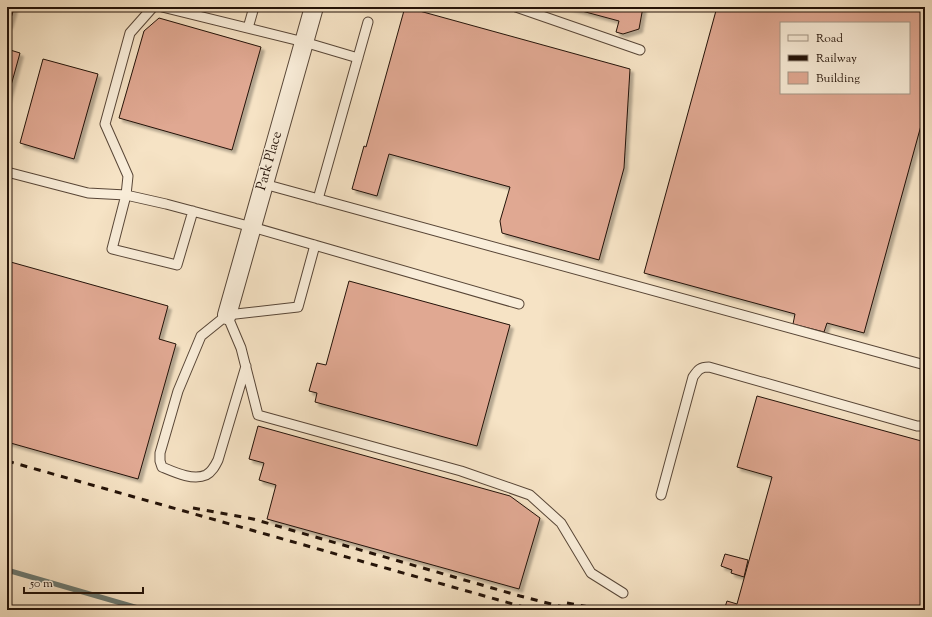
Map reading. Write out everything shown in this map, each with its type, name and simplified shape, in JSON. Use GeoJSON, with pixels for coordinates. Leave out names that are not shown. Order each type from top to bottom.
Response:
{"type":"FeatureCollection","features":[{"type":"Feature","properties":{"kind":"street","name":"Park Place"},"geometry":{"type":"LineString","coordinates":[[227,315],[314,7]]}},
{"type":"Feature","properties":{"kind":"lane"},"geometry":{"type":"LineString","coordinates":[[153,7],[130,33],[105,124],[128,176],[126,194],[112,249],[176,265],[193,211]]}},
{"type":"Feature","properties":{"kind":"lane"},"geometry":{"type":"LineString","coordinates":[[162,7],[304,42],[358,58]]}},
{"type":"Feature","properties":{"kind":"lane"},"geometry":{"type":"LineString","coordinates":[[248,28],[254,7]]}},
{"type":"Feature","properties":{"kind":"lane"},"geometry":{"type":"LineString","coordinates":[[516,7],[640,50]]}},
{"type":"Feature","properties":{"kind":"lane"},"geometry":{"type":"LineString","coordinates":[[318,199],[368,22]]}},
{"type":"Feature","properties":{"kind":"lane"},"geometry":{"type":"LineString","coordinates":[[7,172],[88,193],[126,194],[252,226],[519,304]]}},
{"type":"Feature","properties":{"kind":"lane"},"geometry":{"type":"LineString","coordinates":[[264,184],[925,364]]}},
{"type":"Feature","properties":{"kind":"lane"},"geometry":{"type":"LineString","coordinates":[[246,366],[218,460],[212,469],[207,474],[197,477],[162,467],[160,453],[178,391],[201,336],[227,315],[298,307],[315,245]]}},
{"type":"Feature","properties":{"kind":"lane"},"geometry":{"type":"LineString","coordinates":[[227,315],[241,348],[258,414],[461,471],[530,495],[561,523],[591,573],[623,593]]}},
{"type":"Feature","properties":{"kind":"lane"},"geometry":{"type":"LineString","coordinates":[[661,495],[693,377],[702,367],[710,366],[917,426],[925,426]]}},
{"type":"Feature","properties":{"kind":"building"},"geometry":{"type":"Polygon","coordinates":[[[7,7],[14,8],[9,25],[7,25],[7,7]]]}},
{"type":"Feature","properties":{"kind":"building"},"geometry":{"type":"Polygon","coordinates":[[[405,7],[630,69],[624,168],[599,260],[502,233],[500,221],[510,187],[389,154],[377,196],[352,189],[364,146],[366,147],[405,7]]]}},
{"type":"Feature","properties":{"kind":"building"},"geometry":{"type":"Polygon","coordinates":[[[567,7],[643,7],[639,29],[623,34],[616,32],[619,21],[567,7]]]}},
{"type":"Feature","properties":{"kind":"building"},"geometry":{"type":"Polygon","coordinates":[[[717,7],[925,7],[925,111],[864,333],[827,323],[824,332],[793,324],[795,314],[644,273],[717,7]]]}},
{"type":"Feature","properties":{"kind":"building"},"geometry":{"type":"Polygon","coordinates":[[[159,18],[261,47],[232,150],[119,118],[144,31],[159,18]]]}},
{"type":"Feature","properties":{"kind":"building"},"geometry":{"type":"Polygon","coordinates":[[[7,49],[20,53],[7,100],[7,49]]]}},
{"type":"Feature","properties":{"kind":"building"},"geometry":{"type":"Polygon","coordinates":[[[43,59],[98,74],[74,159],[20,143],[43,59]]]}},
{"type":"Feature","properties":{"kind":"building"},"geometry":{"type":"Polygon","coordinates":[[[7,261],[168,306],[159,339],[176,344],[138,479],[7,442],[7,261]]]}},
{"type":"Feature","properties":{"kind":"building"},"geometry":{"type":"Polygon","coordinates":[[[349,281],[510,325],[477,446],[315,402],[317,393],[309,391],[317,363],[326,365],[349,281]]]}},
{"type":"Feature","properties":{"kind":"building"},"geometry":{"type":"Polygon","coordinates":[[[757,396],[925,442],[925,610],[724,610],[727,601],[737,604],[772,477],[737,467],[757,396]]]}},
{"type":"Feature","properties":{"kind":"building"},"geometry":{"type":"Polygon","coordinates":[[[258,426],[510,496],[540,518],[519,589],[267,519],[276,485],[259,480],[264,463],[249,459],[258,426]]]}},
{"type":"Feature","properties":{"kind":"building"},"geometry":{"type":"Polygon","coordinates":[[[725,554],[748,560],[744,577],[731,573],[732,570],[721,566],[725,554]]]}},
{"type":"Feature","properties":{"kind":"waterway"},"geometry":{"type":"LineString","coordinates":[[7,570],[145,610]]}},
{"type":"Feature","properties":{"kind":"railway"},"geometry":{"type":"LineString","coordinates":[[7,461],[534,610]]}},
{"type":"Feature","properties":{"kind":"railway"},"geometry":{"type":"LineString","coordinates":[[193,508],[253,519],[520,596],[575,610]]}},
{"type":"Feature","properties":{"kind":"railway"},"geometry":{"type":"LineString","coordinates":[[567,603],[605,610]]}}]}
